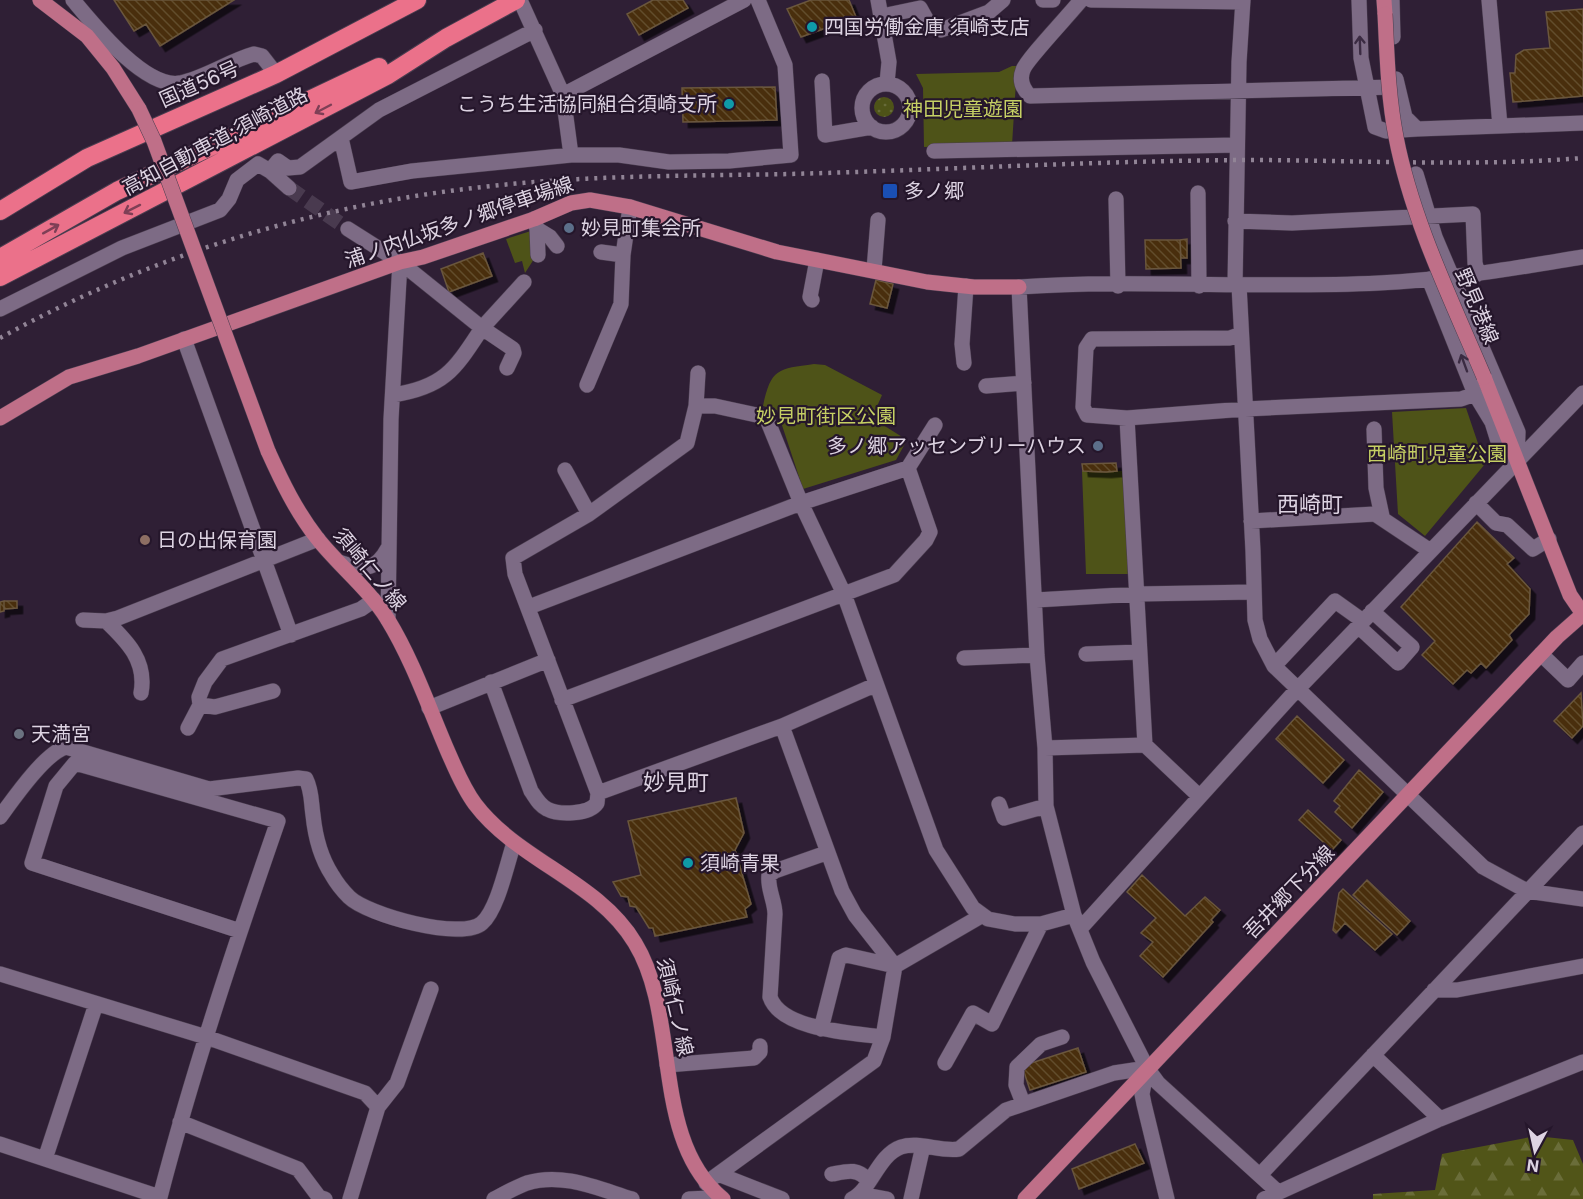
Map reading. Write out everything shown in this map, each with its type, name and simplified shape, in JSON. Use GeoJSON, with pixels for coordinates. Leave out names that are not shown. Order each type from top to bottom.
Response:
{"type":"FeatureCollection","features":[{"type":"Feature","properties":{"kind":"highway","name":"国道56号"},"geometry":{"type":"LineString","coordinates":[[0,211],[87,158],[276,74],[417,0]]}},
{"type":"Feature","properties":{"kind":"highway","name":"高知自動車道;須崎道路"},"geometry":{"type":"LineString","coordinates":[[0,277],[388,75],[446,38],[518,0]]}},
{"type":"Feature","properties":{"kind":"highway","name":"高知自動車道;須崎道路"},"geometry":{"type":"LineString","coordinates":[[0,258],[117,191],[266,118],[446,38]]}},
{"type":"Feature","properties":{"kind":"main road","name":"須崎仁ノ線"},"geometry":{"type":"LineString","coordinates":[[40,0],[87,36],[113,68],[139,109],[154,141],[268,451],[293,502],[318,539],[374,600],[388,620],[406,653],[462,784],[475,804],[514,843],[603,905],[634,941],[649,972],[667,1065],[686,1145],[694,1167],[716,1187]]}},
{"type":"Feature","properties":{"kind":"main road","name":"野見港線"},"geometry":{"type":"LineString","coordinates":[[1387,4],[1392,111],[1407,179],[1431,249],[1508,442],[1550,539],[1570,595],[1583,614]]}},
{"type":"Feature","properties":{"kind":"main road","name":"浦ノ内仏坂多ノ郷停車場線"},"geometry":{"type":"LineString","coordinates":[[0,418],[69,377],[184,339],[399,262],[535,224],[571,203],[590,200],[630,207],[777,252],[927,282],[966,286],[1019,287]]}},
{"type":"Feature","properties":{"kind":"main road","name":"吾井郷下分線"},"geometry":{"type":"LineString","coordinates":[[1025,1199],[1541,654],[1583,614]]}},
{"type":"Feature","properties":{"kind":"street"},"geometry":{"type":"LineString","coordinates":[[73,0],[115,46],[162,82],[180,83],[254,54],[262,56],[276,74]]}},
{"type":"Feature","properties":{"kind":"street"},"geometry":{"type":"LineString","coordinates":[[518,0],[535,30],[563,95],[571,155]]}},
{"type":"Feature","properties":{"kind":"street"},"geometry":{"type":"LineString","coordinates":[[563,95],[744,0]]}},
{"type":"Feature","properties":{"kind":"street"},"geometry":{"type":"LineString","coordinates":[[341,138],[351,182],[412,171],[571,155],[619,155],[669,162],[729,161],[791,155],[785,65],[758,0]]}},
{"type":"Feature","properties":{"kind":"street"},"geometry":{"type":"LineString","coordinates":[[878,0],[889,62],[887,83]]}},
{"type":"Feature","properties":{"kind":"street"},"geometry":{"type":"LineString","coordinates":[[882,16],[919,4],[930,26],[940,30],[989,12],[1004,0]]}},
{"type":"Feature","properties":{"kind":"street"},"geometry":{"type":"LineString","coordinates":[[1043,0],[1053,0]]}},
{"type":"Feature","properties":{"kind":"street"},"geometry":{"type":"LineString","coordinates":[[1081,0],[1024,67],[1022,83],[1024,90],[1030,96],[1396,87]]}},
{"type":"Feature","properties":{"kind":"street"},"geometry":{"type":"LineString","coordinates":[[1090,0],[1243,1],[1235,220],[1237,285],[1253,592],[1260,639],[1274,666],[1483,867],[1527,891],[1583,899]]}},
{"type":"Feature","properties":{"kind":"street"},"geometry":{"type":"LineString","coordinates":[[1359,0],[1361,58],[1375,127],[1386,131],[1583,123]]}},
{"type":"Feature","properties":{"kind":"street"},"geometry":{"type":"LineString","coordinates":[[1489,0],[1500,126]]}},
{"type":"Feature","properties":{"kind":"street"},"geometry":{"type":"LineString","coordinates":[[1387,4],[1396,87],[1405,117],[1417,129]]}},
{"type":"Feature","properties":{"kind":"street"},"geometry":{"type":"LineString","coordinates":[[270,171],[278,161],[288,168],[300,167],[379,110],[535,30]]}},
{"type":"Feature","properties":{"kind":"street"},"geometry":{"type":"LineString","coordinates":[[822,81],[825,135],[872,128],[887,132],[903,126],[911,112],[908,96],[896,85],[887,83],[873,87],[863,99],[863,115],[872,128]]}},
{"type":"Feature","properties":{"kind":"street"},"geometry":{"type":"LineString","coordinates":[[934,152],[1237,145]]}},
{"type":"Feature","properties":{"kind":"street"},"geometry":{"type":"LineString","coordinates":[[0,309],[122,248],[220,210],[229,199],[237,180],[258,164],[270,171],[289,188]]}},
{"type":"Feature","properties":{"kind":"street"},"geometry":{"type":"LineString","coordinates":[[1416,174],[1428,217],[1518,432],[1517,460]]}},
{"type":"Feature","properties":{"kind":"street"},"geometry":{"type":"LineString","coordinates":[[1198,193],[1199,286]]}},
{"type":"Feature","properties":{"kind":"street"},"geometry":{"type":"LineString","coordinates":[[1116,199],[1118,286]]}},
{"type":"Feature","properties":{"kind":"street"},"geometry":{"type":"LineString","coordinates":[[587,385],[621,304],[623,255],[630,207]]}},
{"type":"Feature","properties":{"kind":"street"},"geometry":{"type":"LineString","coordinates":[[1235,220],[1292,223],[1473,214],[1475,263],[1479,274]]}},
{"type":"Feature","properties":{"kind":"street"},"geometry":{"type":"LineString","coordinates":[[874,270],[878,220]]}},
{"type":"Feature","properties":{"kind":"street"},"geometry":{"type":"LineString","coordinates":[[535,224],[557,246]]}},
{"type":"Feature","properties":{"kind":"street"},"geometry":{"type":"LineString","coordinates":[[535,224],[538,255]]}},
{"type":"Feature","properties":{"kind":"street"},"geometry":{"type":"LineString","coordinates":[[348,229],[399,262],[482,328],[513,349],[514,353],[507,368]]}},
{"type":"Feature","properties":{"kind":"street"},"geometry":{"type":"LineString","coordinates":[[601,252],[623,255]]}},
{"type":"Feature","properties":{"kind":"street"},"geometry":{"type":"LineString","coordinates":[[1583,257],[1454,278],[1381,283],[1199,286],[1074,284],[1019,287],[1037,656],[1045,748],[1046,806],[1077,922],[1093,962],[1147,1068],[1158,1083],[1260,1175],[1271,1195],[1440,1119],[1583,1062]]}},
{"type":"Feature","properties":{"kind":"street"},"geometry":{"type":"LineString","coordinates":[[813,300],[810,297],[817,260]]}},
{"type":"Feature","properties":{"kind":"street"},"geometry":{"type":"LineString","coordinates":[[388,620],[388,548],[399,262]]}},
{"type":"Feature","properties":{"kind":"street"},"geometry":{"type":"LineString","coordinates":[[1429,279],[1475,394],[1492,422],[1501,451],[1517,460]]}},
{"type":"Feature","properties":{"kind":"street"},"geometry":{"type":"LineString","coordinates":[[393,395],[441,381],[457,367],[482,328],[524,282]]}},
{"type":"Feature","properties":{"kind":"street"},"geometry":{"type":"LineString","coordinates":[[964,363],[962,344],[966,286]]}},
{"type":"Feature","properties":{"kind":"street"},"geometry":{"type":"LineString","coordinates":[[1241,334],[1230,338],[1092,339],[1086,348],[1083,407],[1087,415],[1127,418],[1245,409],[1440,401],[1461,399],[1475,394]]}},
{"type":"Feature","properties":{"kind":"street"},"geometry":{"type":"LineString","coordinates":[[184,339],[291,635]]}},
{"type":"Feature","properties":{"kind":"street"},"geometry":{"type":"LineString","coordinates":[[491,682],[531,791],[538,803],[559,813],[587,810],[597,803],[598,793],[529,607],[514,574],[513,558],[589,514],[687,443],[696,406],[698,374]]}},
{"type":"Feature","properties":{"kind":"street"},"geometry":{"type":"LineString","coordinates":[[986,386],[1024,383]]}},
{"type":"Feature","properties":{"kind":"street"},"geometry":{"type":"LineString","coordinates":[[696,406],[715,406],[766,417],[801,503],[844,594],[936,850],[973,908],[981,916],[1015,924],[1041,924],[1077,922],[1199,796],[1429,550],[1583,393]]}},
{"type":"Feature","properties":{"kind":"street"},"geometry":{"type":"LineString","coordinates":[[1127,418],[1145,745],[1199,796]]}},
{"type":"Feature","properties":{"kind":"street"},"geometry":{"type":"LineString","coordinates":[[529,607],[801,503],[908,468],[935,424]]}},
{"type":"Feature","properties":{"kind":"street"},"geometry":{"type":"LineString","coordinates":[[1374,429],[1376,488],[1382,516]]}},
{"type":"Feature","properties":{"kind":"street"},"geometry":{"type":"LineString","coordinates":[[562,700],[894,575],[926,540],[930,532],[908,468]]}},
{"type":"Feature","properties":{"kind":"street"},"geometry":{"type":"LineString","coordinates":[[565,470],[589,514]]}},
{"type":"Feature","properties":{"kind":"street"},"geometry":{"type":"LineString","coordinates":[[1476,503],[1496,523],[1507,525],[1533,549],[1550,539]]}},
{"type":"Feature","properties":{"kind":"street"},"geometry":{"type":"LineString","coordinates":[[1251,521],[1365,513],[1382,516],[1429,550]]}},
{"type":"Feature","properties":{"kind":"street"},"geometry":{"type":"LineString","coordinates":[[83,620],[106,621],[318,539]]}},
{"type":"Feature","properties":{"kind":"street"},"geometry":{"type":"LineString","coordinates":[[339,562],[360,569],[368,568],[382,560],[388,548]]}},
{"type":"Feature","properties":{"kind":"street"},"geometry":{"type":"LineString","coordinates":[[1036,600],[1138,594],[1253,592]]}},
{"type":"Feature","properties":{"kind":"street"},"geometry":{"type":"LineString","coordinates":[[188,728],[200,705],[199,697],[205,682],[222,659],[361,609],[374,600]]}},
{"type":"Feature","properties":{"kind":"street"},"geometry":{"type":"LineString","coordinates":[[1274,666],[1335,601],[1364,619]]}},
{"type":"Feature","properties":{"kind":"street"},"geometry":{"type":"LineString","coordinates":[[106,621],[131,648],[141,664],[143,675],[141,693]]}},
{"type":"Feature","properties":{"kind":"street"},"geometry":{"type":"LineString","coordinates":[[1086,654],[1139,652]]}},
{"type":"Feature","properties":{"kind":"street"},"geometry":{"type":"LineString","coordinates":[[1541,654],[1568,680],[1583,663]]}},
{"type":"Feature","properties":{"kind":"street"},"geometry":{"type":"LineString","coordinates":[[964,658],[1037,656]]}},
{"type":"Feature","properties":{"kind":"street"},"geometry":{"type":"LineString","coordinates":[[429,708],[548,660]]}},
{"type":"Feature","properties":{"kind":"street"},"geometry":{"type":"LineString","coordinates":[[598,793],[782,726],[875,685]]}},
{"type":"Feature","properties":{"kind":"street"},"geometry":{"type":"LineString","coordinates":[[200,705],[215,707],[273,691]]}},
{"type":"Feature","properties":{"kind":"street"},"geometry":{"type":"LineString","coordinates":[[689,1199],[708,1198],[716,1187],[870,1066],[878,1054],[883,1037],[895,966],[855,915],[842,891],[826,853],[782,726]]}},
{"type":"Feature","properties":{"kind":"street"},"geometry":{"type":"LineString","coordinates":[[1045,748],[1145,745]]}},
{"type":"Feature","properties":{"kind":"street"},"geometry":{"type":"LineString","coordinates":[[0,817],[44,764],[59,749],[66,747],[209,789],[298,778],[306,779],[315,829],[331,874],[349,898],[376,912],[402,920],[469,929],[482,923],[497,895],[514,843]]}},
{"type":"Feature","properties":{"kind":"street"},"geometry":{"type":"LineString","coordinates":[[0,1144],[160,1197],[206,1037],[278,822],[75,763],[56,786],[32,863],[240,931]]}},
{"type":"Feature","properties":{"kind":"street"},"geometry":{"type":"LineString","coordinates":[[999,804],[1004,818],[1046,806]]}},
{"type":"Feature","properties":{"kind":"street"},"geometry":{"type":"LineString","coordinates":[[1260,1175],[1583,833]]}},
{"type":"Feature","properties":{"kind":"street"},"geometry":{"type":"LineString","coordinates":[[826,853],[775,871],[769,876],[768,883],[775,902],[770,997],[772,1005],[780,1012],[821,1029],[883,1037]]}},
{"type":"Feature","properties":{"kind":"street"},"geometry":{"type":"LineString","coordinates":[[821,1029],[839,958],[846,955],[895,966],[981,916]]}},
{"type":"Feature","properties":{"kind":"street"},"geometry":{"type":"LineString","coordinates":[[945,1063],[973,1013],[993,1024],[1041,924]]}},
{"type":"Feature","properties":{"kind":"street"},"geometry":{"type":"LineString","coordinates":[[1434,990],[1457,990],[1583,966]]}},
{"type":"Feature","properties":{"kind":"street"},"geometry":{"type":"LineString","coordinates":[[0,974],[206,1037],[365,1093],[378,1107]]}},
{"type":"Feature","properties":{"kind":"street"},"geometry":{"type":"LineString","coordinates":[[350,1199],[378,1107],[397,1083],[431,989]]}},
{"type":"Feature","properties":{"kind":"street"},"geometry":{"type":"LineString","coordinates":[[45,1159],[96,1004]]}},
{"type":"Feature","properties":{"kind":"street"},"geometry":{"type":"LineString","coordinates":[[1023,1102],[1016,1085],[1017,1066],[1041,1044],[1062,1037]]}},
{"type":"Feature","properties":{"kind":"street"},"geometry":{"type":"LineString","coordinates":[[667,1065],[754,1058],[760,1052],[760,1046]]}},
{"type":"Feature","properties":{"kind":"street"},"geometry":{"type":"LineString","coordinates":[[1373,1055],[1440,1119]]}},
{"type":"Feature","properties":{"kind":"street"},"geometry":{"type":"LineString","coordinates":[[856,1197],[893,1152],[901,1147],[959,1149],[1006,1110],[1023,1102],[1114,1073],[1147,1068]]}},
{"type":"Feature","properties":{"kind":"street"},"geometry":{"type":"LineString","coordinates":[[1147,1068],[1142,1094],[1167,1199]]}},
{"type":"Feature","properties":{"kind":"street"},"geometry":{"type":"LineString","coordinates":[[180,1122],[298,1169],[319,1197],[325,1199]]}},
{"type":"Feature","properties":{"kind":"street"},"geometry":{"type":"LineString","coordinates":[[911,1199],[923,1146]]}},
{"type":"Feature","properties":{"kind":"street"},"geometry":{"type":"LineString","coordinates":[[832,1174],[856,1171],[861,1172],[868,1180]]}},
{"type":"Feature","properties":{"kind":"street"},"geometry":{"type":"LineString","coordinates":[[494,1199],[527,1183],[549,1179],[577,1182],[632,1199]]}},
{"type":"Feature","properties":{"kind":"street"},"geometry":{"type":"LineString","coordinates":[[716,1187],[782,1199]]}},
{"type":"Feature","properties":{"kind":"street"},"geometry":{"type":"LineString","coordinates":[[856,1197],[887,1199]]}},
{"type":"Feature","properties":{"kind":"green space","name":"神田児童遊園"},"geometry":{"type":"Polygon","coordinates":[[[1017,66],[1012,145],[924,147],[923,88],[916,74],[999,72],[1017,66]]]}},
{"type":"Feature","properties":{"kind":"green space"},"geometry":{"type":"Polygon","coordinates":[[[884,97],[891,100],[894,107],[891,114],[884,117],[877,114],[874,107],[877,100],[884,97]]]}},
{"type":"Feature","properties":{"kind":"green space"},"geometry":{"type":"Polygon","coordinates":[[[534,230],[534,259],[525,273],[522,261],[515,263],[506,239],[534,230]]]}},
{"type":"Feature","properties":{"kind":"green space","name":"妙見町街区公園"},"geometry":{"type":"Polygon","coordinates":[[[814,364],[825,365],[882,395],[872,418],[907,440],[896,460],[803,489],[777,410],[763,406],[773,377],[784,369],[814,364]]]}},
{"type":"Feature","properties":{"kind":"green space","name":"西崎町児童公園"},"geometry":{"type":"Polygon","coordinates":[[[1466,408],[1485,464],[1425,536],[1398,514],[1392,412],[1466,408]]]}},
{"type":"Feature","properties":{"kind":"green space"},"geometry":{"type":"Polygon","coordinates":[[[1082,471],[1123,471],[1128,574],[1086,574],[1082,471]]]}},
{"type":"Feature","properties":{"kind":"green space"},"geometry":{"type":"Polygon","coordinates":[[[1536,1136],[1573,1140],[1583,1164],[1583,1199],[1373,1199],[1373,1194],[1435,1190],[1442,1154],[1536,1136]]]}},
{"type":"Feature","properties":{"kind":"building"},"geometry":{"type":"Polygon","coordinates":[[[114,0],[234,0],[160,46],[146,24],[134,31],[114,0]]]}},
{"type":"Feature","properties":{"kind":"building"},"geometry":{"type":"Polygon","coordinates":[[[653,0],[683,0],[688,8],[639,35],[627,14],[653,0]]]}},
{"type":"Feature","properties":{"kind":"building","name":"四国労働金庫 須崎支店"},"geometry":{"type":"Polygon","coordinates":[[[811,0],[849,0],[856,17],[801,37],[787,9],[811,0]]]}},
{"type":"Feature","properties":{"kind":"building"},"geometry":{"type":"Polygon","coordinates":[[[1583,9],[1583,96],[1513,102],[1510,73],[1515,73],[1516,55],[1524,50],[1550,48],[1546,12],[1583,9]]]}},
{"type":"Feature","properties":{"kind":"building","name":"こうち生活協同組合須崎支所"},"geometry":{"type":"Polygon","coordinates":[[[775,87],[777,120],[683,122],[682,88],[775,87]]]}},
{"type":"Feature","properties":{"kind":"building"},"geometry":{"type":"Polygon","coordinates":[[[1187,239],[1187,258],[1181,258],[1180,240],[1187,239]]]}},
{"type":"Feature","properties":{"kind":"building"},"geometry":{"type":"Polygon","coordinates":[[[1145,240],[1180,240],[1181,268],[1146,269],[1145,240]]]}},
{"type":"Feature","properties":{"kind":"building"},"geometry":{"type":"Polygon","coordinates":[[[483,253],[492,276],[449,292],[441,269],[483,253]]]}},
{"type":"Feature","properties":{"kind":"building"},"geometry":{"type":"Polygon","coordinates":[[[876,280],[893,284],[887,308],[870,304],[876,280]]]}},
{"type":"Feature","properties":{"kind":"building"},"geometry":{"type":"Polygon","coordinates":[[[1116,463],[1117,471],[1106,472],[1083,471],[1082,464],[1116,463]]]}},
{"type":"Feature","properties":{"kind":"building"},"geometry":{"type":"Polygon","coordinates":[[[1477,522],[1514,558],[1507,564],[1530,589],[1529,614],[1509,635],[1512,640],[1486,668],[1481,663],[1471,673],[1467,670],[1453,684],[1422,655],[1435,641],[1401,607],[1477,522]]]}},
{"type":"Feature","properties":{"kind":"building"},"geometry":{"type":"Polygon","coordinates":[[[4,601],[4,611],[0,612],[0,602],[4,601]]]}},
{"type":"Feature","properties":{"kind":"building"},"geometry":{"type":"Polygon","coordinates":[[[4,601],[17,601],[17,608],[4,609],[4,601]]]}},
{"type":"Feature","properties":{"kind":"building"},"geometry":{"type":"Polygon","coordinates":[[[1581,693],[1583,726],[1572,738],[1554,721],[1581,693]]]}},
{"type":"Feature","properties":{"kind":"building"},"geometry":{"type":"Polygon","coordinates":[[[1297,716],[1344,760],[1323,783],[1276,739],[1297,716]]]}},
{"type":"Feature","properties":{"kind":"building"},"geometry":{"type":"Polygon","coordinates":[[[1359,770],[1383,792],[1352,828],[1335,812],[1340,806],[1334,801],[1359,770]]]}},
{"type":"Feature","properties":{"kind":"building","name":"須崎青果"},"geometry":{"type":"Polygon","coordinates":[[[736,798],[744,833],[735,850],[751,904],[745,909],[747,917],[655,936],[653,928],[649,928],[636,907],[630,906],[628,897],[621,896],[613,882],[641,875],[628,821],[736,798]]]}},
{"type":"Feature","properties":{"kind":"building"},"geometry":{"type":"Polygon","coordinates":[[[1308,810],[1341,840],[1332,850],[1299,820],[1308,810]]]}},
{"type":"Feature","properties":{"kind":"building"},"geometry":{"type":"Polygon","coordinates":[[[1142,875],[1185,916],[1205,897],[1220,910],[1211,920],[1213,922],[1163,977],[1140,956],[1153,942],[1141,933],[1156,918],[1127,892],[1142,875]]]}},
{"type":"Feature","properties":{"kind":"building"},"geometry":{"type":"Polygon","coordinates":[[[1367,880],[1410,921],[1397,935],[1353,895],[1367,880]]]}},
{"type":"Feature","properties":{"kind":"building"},"geometry":{"type":"Polygon","coordinates":[[[1343,889],[1392,934],[1375,950],[1345,923],[1336,933],[1333,930],[1339,893],[1343,889]]]}},
{"type":"Feature","properties":{"kind":"building"},"geometry":{"type":"Polygon","coordinates":[[[1078,1048],[1086,1072],[1030,1090],[1022,1066],[1078,1048]]]}},
{"type":"Feature","properties":{"kind":"building"},"geometry":{"type":"Polygon","coordinates":[[[1135,1144],[1144,1163],[1079,1189],[1072,1169],[1135,1144]]]}},
{"type":"Feature","properties":{"kind":"tunnel"},"geometry":{"type":"LineString","coordinates":[[289,188],[348,229]]}},
{"type":"Feature","properties":{"kind":"railway"},"geometry":{"type":"LineString","coordinates":[[0,338],[115,282],[234,239],[295,221],[357,207],[420,195],[483,187],[598,178],[1130,162],[1243,160],[1456,163],[1583,158]]}},
{"type":"Feature","properties":{"kind":"place","name":"四国労働金庫 須崎支店"},"geometry":{"type":"Point","coordinates":[812,27]}},
{"type":"Feature","properties":{"kind":"place","name":"こうち生活協同組合須崎支所"},"geometry":{"type":"Point","coordinates":[729,104]}},
{"type":"Feature","properties":{"kind":"place","name":"多ノ郷"},"geometry":{"type":"Point","coordinates":[890,191]}},
{"type":"Feature","properties":{"kind":"place","name":"妙見町集会所"},"geometry":{"type":"Point","coordinates":[569,228]}},
{"type":"Feature","properties":{"kind":"place","name":"多ノ郷アッセンブリーハウス"},"geometry":{"type":"Point","coordinates":[1098,446]}},
{"type":"Feature","properties":{"kind":"place","name":"日の出保育園"},"geometry":{"type":"Point","coordinates":[145,540]}},
{"type":"Feature","properties":{"kind":"place","name":"天満宮"},"geometry":{"type":"Point","coordinates":[19,734]}},
{"type":"Feature","properties":{"kind":"place","name":"須崎青果"},"geometry":{"type":"Point","coordinates":[688,863]}},
{"type":"Feature","properties":{"kind":"district","name":"西崎町"},"geometry":{"type":"Point","coordinates":[1310,504]}},
{"type":"Feature","properties":{"kind":"district","name":"妙見町"},"geometry":{"type":"Point","coordinates":[676,782]}}]}
